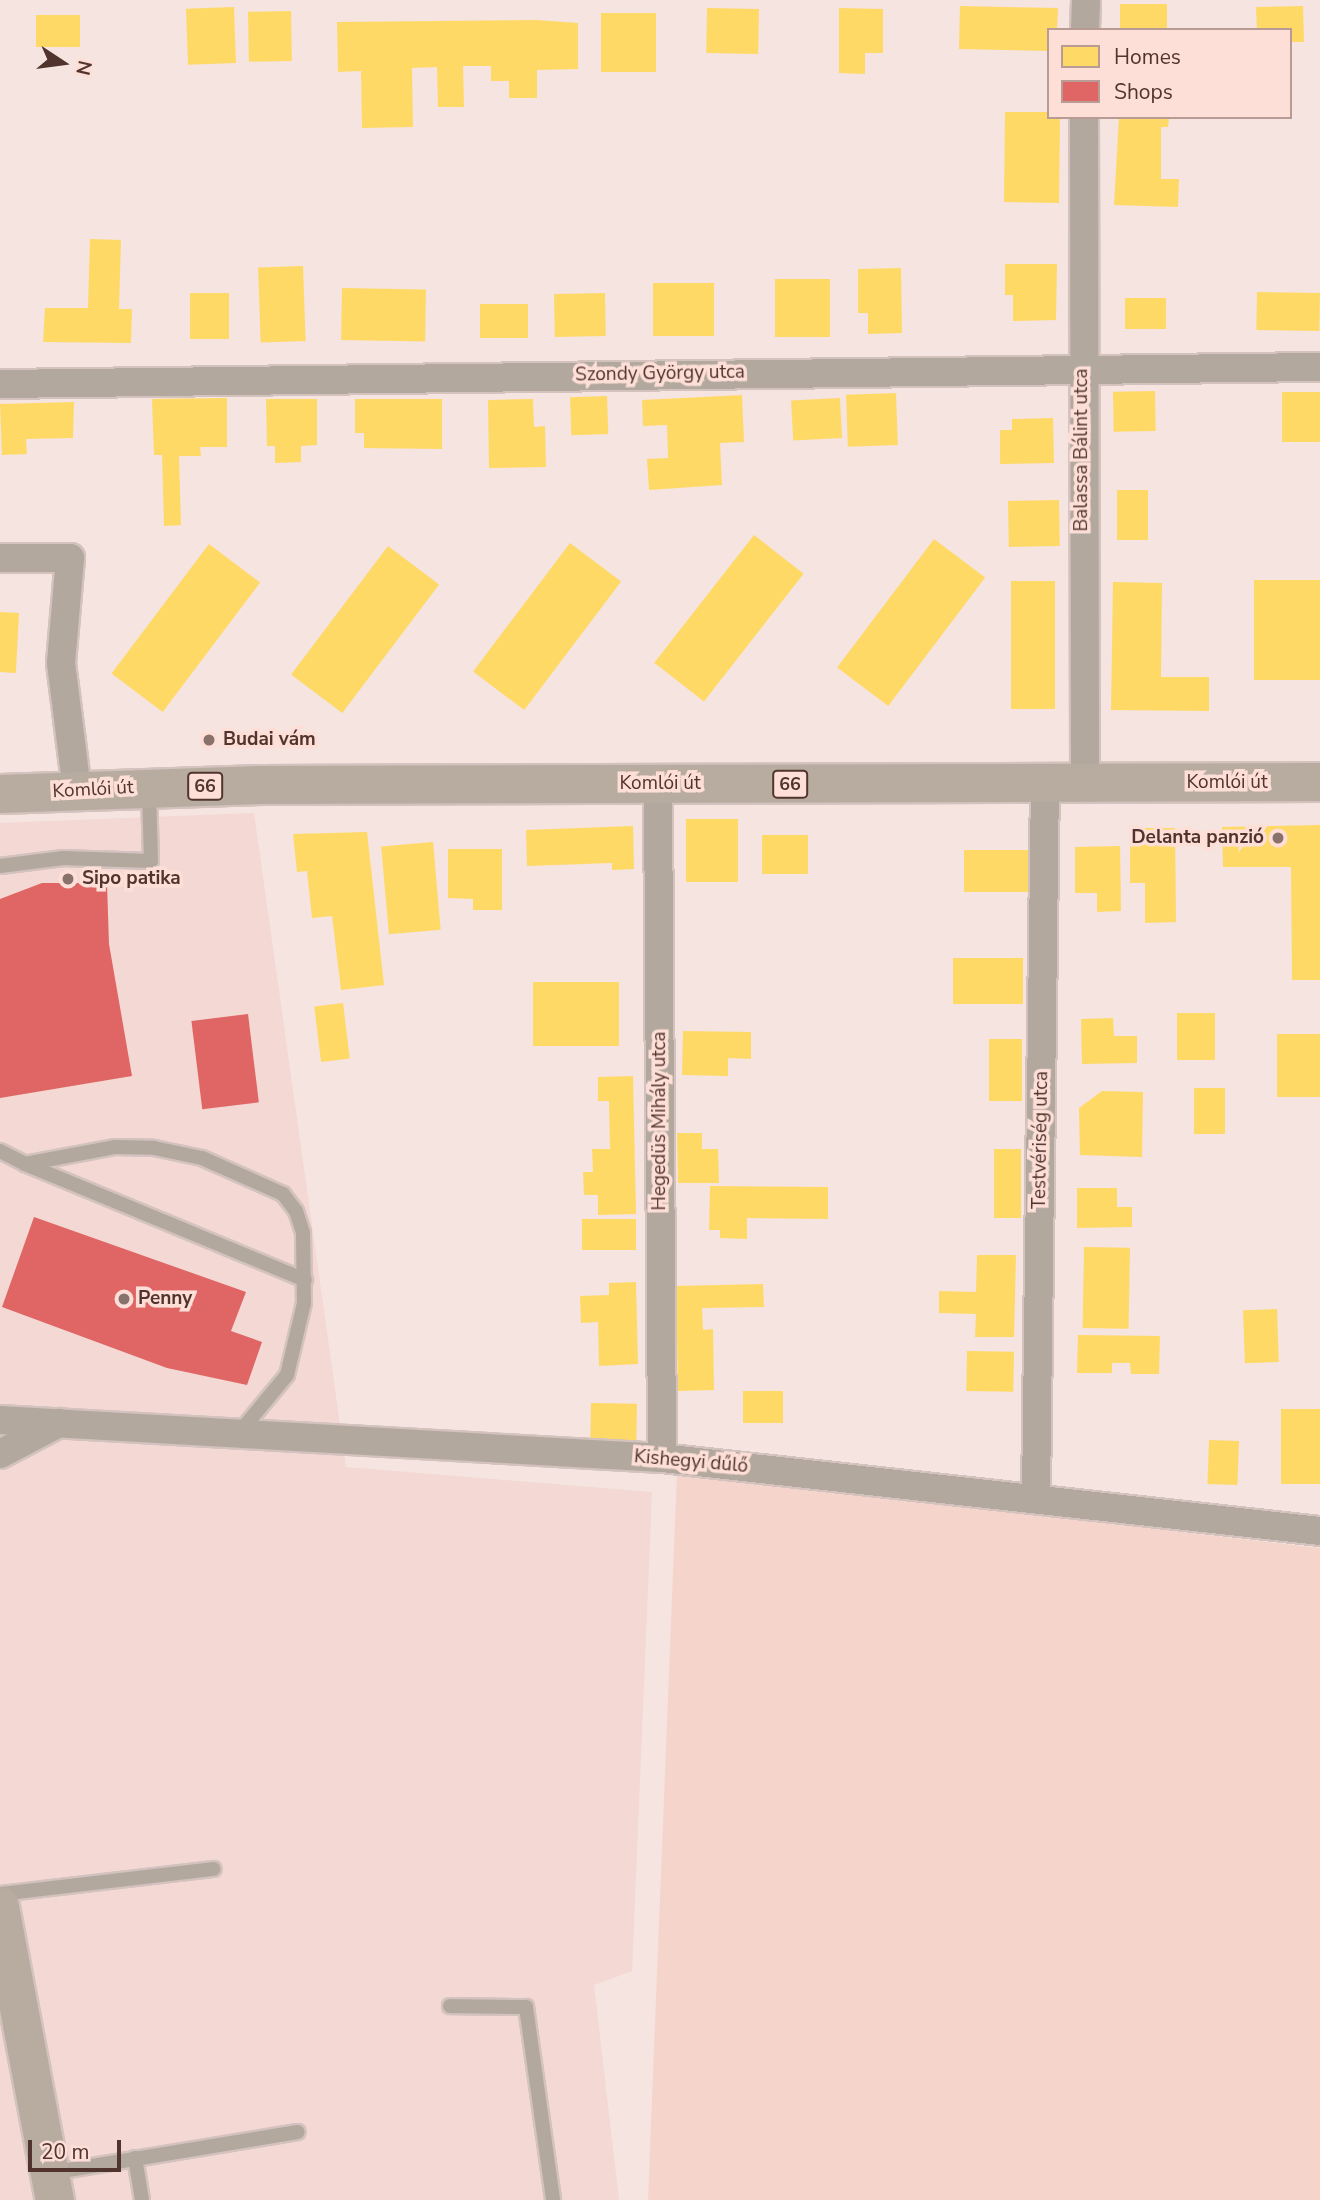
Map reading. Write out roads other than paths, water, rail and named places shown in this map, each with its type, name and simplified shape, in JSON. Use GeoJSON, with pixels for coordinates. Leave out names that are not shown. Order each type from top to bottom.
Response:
{"type":"FeatureCollection","features":[{"type":"Feature","properties":{"kind":"main road","name":"Komlói út"},"geometry":{"type":"LineString","coordinates":[[4,794],[149,787],[1320,782]]}},
{"type":"Feature","properties":{"kind":"main road"},"geometry":{"type":"LineString","coordinates":[[0,1907],[53,2186]]}},
{"type":"Feature","properties":{"kind":"street"},"geometry":{"type":"LineString","coordinates":[[1085,28],[1086,0]]}},
{"type":"Feature","properties":{"kind":"street","name":"Balassa Bálint utca"},"geometry":{"type":"LineString","coordinates":[[1084,119],[1081,368],[1085,783]]}},
{"type":"Feature","properties":{"kind":"street","name":"Szondy György utca"},"geometry":{"type":"LineString","coordinates":[[0,384],[1320,367]]}},
{"type":"Feature","properties":{"kind":"street"},"geometry":{"type":"LineString","coordinates":[[0,558],[71,558],[61,663],[77,790]]}},
{"type":"Feature","properties":{"kind":"street","name":"Testvériség utca"},"geometry":{"type":"LineString","coordinates":[[1037,1497],[1045,783]]}},
{"type":"Feature","properties":{"kind":"street","name":"Hegedüs Mihály utca"},"geometry":{"type":"LineString","coordinates":[[658,785],[662,1458]]}},
{"type":"Feature","properties":{"kind":"street","name":"Kishegyi dűlő"},"geometry":{"type":"LineString","coordinates":[[0,1420],[662,1458],[1037,1497],[1320,1531]]}},
{"type":"Feature","properties":{"kind":"street"},"geometry":{"type":"LineString","coordinates":[[0,1454],[59,1423]]}},
{"type":"Feature","properties":{"kind":"lane"},"geometry":{"type":"LineString","coordinates":[[0,866],[62,858],[151,861],[149,787]]}},
{"type":"Feature","properties":{"kind":"lane"},"geometry":{"type":"LineString","coordinates":[[25,1164],[115,1147],[154,1148],[202,1158],[284,1194],[296,1211],[303,1233],[304,1303],[288,1375],[239,1433]]}},
{"type":"Feature","properties":{"kind":"lane"},"geometry":{"type":"LineString","coordinates":[[0,1151],[25,1164],[305,1280]]}},
{"type":"Feature","properties":{"kind":"lane"},"geometry":{"type":"LineString","coordinates":[[0,1894],[214,1869]]}},
{"type":"Feature","properties":{"kind":"lane"},"geometry":{"type":"LineString","coordinates":[[450,2006],[526,2007],[554,2200]]}},
{"type":"Feature","properties":{"kind":"lane"},"geometry":{"type":"LineString","coordinates":[[53,2186],[135,2158],[298,2132]]}},
{"type":"Feature","properties":{"kind":"lane"},"geometry":{"type":"LineString","coordinates":[[135,2158],[142,2200]]}},
{"type":"Feature","properties":{"kind":"place","name":"Budai vám"},"geometry":{"type":"Point","coordinates":[209,740]}},
{"type":"Feature","properties":{"kind":"place","name":"Delanta panzió"},"geometry":{"type":"Point","coordinates":[1278,838]}},
{"type":"Feature","properties":{"kind":"place","name":"Sipo patika"},"geometry":{"type":"Point","coordinates":[68,879]}},
{"type":"Feature","properties":{"kind":"place","name":"Penny"},"geometry":{"type":"Point","coordinates":[124,1299]}}]}
